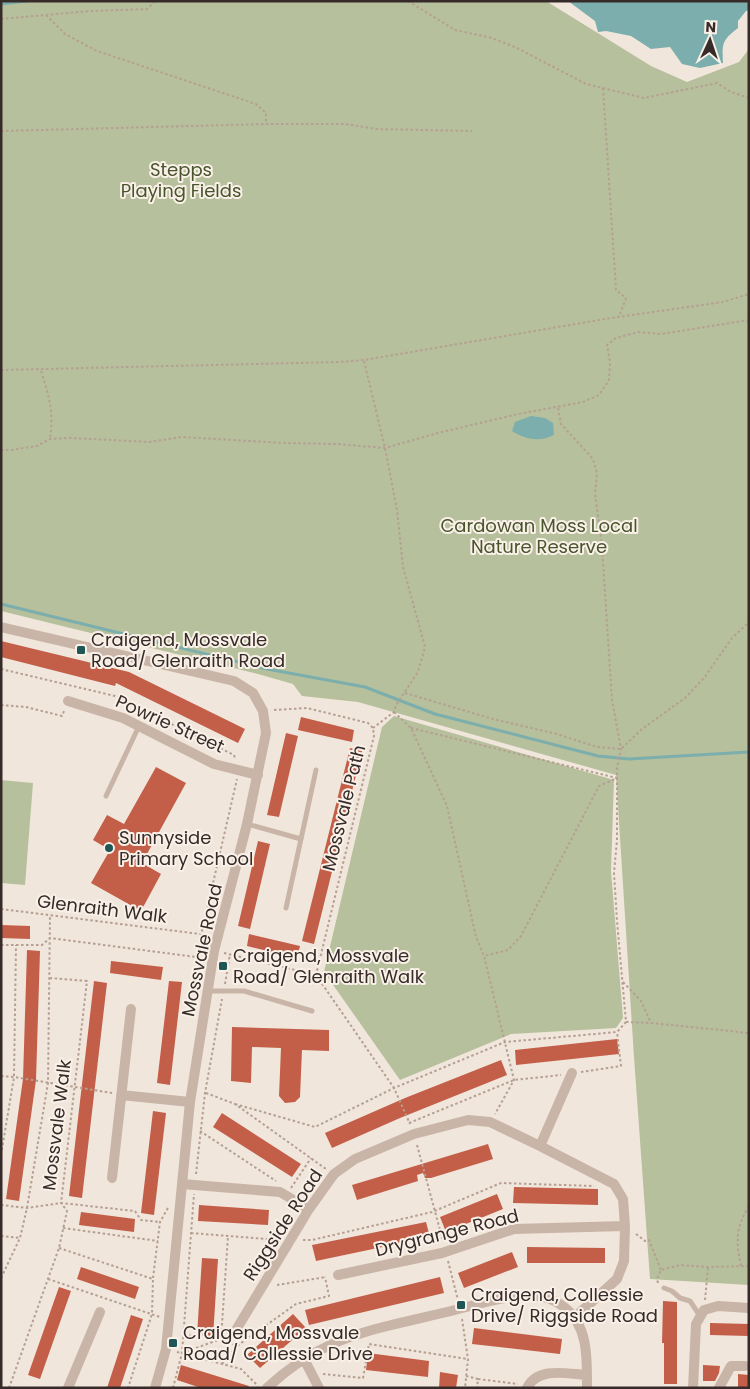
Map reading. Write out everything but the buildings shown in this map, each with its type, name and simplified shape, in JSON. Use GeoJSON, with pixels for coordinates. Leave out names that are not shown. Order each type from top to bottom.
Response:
{"type":"FeatureCollection","features":[{"type":"Feature","properties":{"kind":"street","name":"Mossvale Road"},"geometry":{"type":"LineString","coordinates":[[1,627],[234,681],[253,693],[263,711],[266,734],[258,774],[214,950],[190,1102],[166,1349],[155,1388]]}},
{"type":"Feature","properties":{"kind":"street","name":"Powrie Street"},"geometry":{"type":"LineString","coordinates":[[68,701],[123,718],[214,764],[258,774]]}},
{"type":"Feature","properties":{"kind":"street"},"geometry":{"type":"LineString","coordinates":[[112,1178],[132,1009]]}},
{"type":"Feature","properties":{"kind":"street"},"geometry":{"type":"LineString","coordinates":[[540,1146],[572,1074]]}},
{"type":"Feature","properties":{"kind":"street"},"geometry":{"type":"LineString","coordinates":[[121,1095],[190,1102]]}},
{"type":"Feature","properties":{"kind":"street","name":"Riggside Road"},"geometry":{"type":"LineString","coordinates":[[236,1330],[290,1241],[334,1174],[355,1159],[414,1134],[468,1120],[490,1122],[603,1178],[614,1184],[623,1200],[625,1226],[624,1261],[618,1279],[574,1318]]}},
{"type":"Feature","properties":{"kind":"street"},"geometry":{"type":"LineString","coordinates":[[182,1184],[280,1192],[310,1210]]}},
{"type":"Feature","properties":{"kind":"street","name":"Drygrange Road"},"geometry":{"type":"LineString","coordinates":[[338,1275],[445,1252],[514,1229],[625,1226]]}},
{"type":"Feature","properties":{"kind":"street"},"geometry":{"type":"LineString","coordinates":[[267,1388],[304,1359],[329,1346],[369,1331],[513,1297],[535,1296],[556,1302],[565,1307],[574,1318],[585,1341],[587,1388]]}},
{"type":"Feature","properties":{"kind":"street"},"geometry":{"type":"LineString","coordinates":[[693,1388],[696,1324],[702,1313],[718,1306],[749,1308]]}},
{"type":"Feature","properties":{"kind":"street"},"geometry":{"type":"LineString","coordinates":[[68,1388],[100,1312]]}},
{"type":"Feature","properties":{"kind":"street"},"geometry":{"type":"LineString","coordinates":[[304,1359],[319,1388]]}},
{"type":"Feature","properties":{"kind":"street"},"geometry":{"type":"LineString","coordinates":[[720,1388],[731,1366],[745,1366]]}},
{"type":"Feature","properties":{"kind":"street"},"geometry":{"type":"LineString","coordinates":[[527,1386],[536,1377],[544,1373],[587,1375]]}},
{"type":"Feature","properties":{"kind":"lane"},"geometry":{"type":"LineString","coordinates":[[106,796],[139,726]]}},
{"type":"Feature","properties":{"kind":"lane"},"geometry":{"type":"LineString","coordinates":[[286,908],[316,770]]}},
{"type":"Feature","properties":{"kind":"lane"},"geometry":{"type":"LineString","coordinates":[[247,824],[301,838]]}},
{"type":"Feature","properties":{"kind":"lane"},"geometry":{"type":"LineString","coordinates":[[208,991],[244,991],[312,1011]]}},
{"type":"Feature","properties":{"kind":"lane"},"geometry":{"type":"LineString","coordinates":[[664,1288],[672,1291],[680,1298],[690,1301],[702,1313]]}},
{"type":"Feature","properties":{"kind":"path"},"geometry":{"type":"LineString","coordinates":[[1,19],[90,10],[147,9],[155,1]]}},
{"type":"Feature","properties":{"kind":"path"},"geometry":{"type":"LineString","coordinates":[[408,1],[455,30],[492,38],[517,48],[586,84],[644,98],[717,83],[731,92],[749,98]]}},
{"type":"Feature","properties":{"kind":"path"},"geometry":{"type":"LineString","coordinates":[[46,15],[65,34],[97,51],[256,104],[266,113],[266,124]]}},
{"type":"Feature","properties":{"kind":"path"},"geometry":{"type":"LineString","coordinates":[[603,88],[616,290],[626,298],[619,317]]}},
{"type":"Feature","properties":{"kind":"path"},"geometry":{"type":"LineString","coordinates":[[1,131],[266,124],[346,124],[376,129],[472,130]]}},
{"type":"Feature","properties":{"kind":"path"},"geometry":{"type":"LineString","coordinates":[[1,370],[364,360],[619,317],[723,302],[749,294]]}},
{"type":"Feature","properties":{"kind":"path"},"geometry":{"type":"LineString","coordinates":[[1,450],[37,446],[50,439],[68,438],[149,442],[182,437],[385,448],[447,431],[583,402],[600,395],[609,380],[610,362],[607,345],[616,338],[638,332],[661,334],[749,320]]}},
{"type":"Feature","properties":{"kind":"path"},"geometry":{"type":"LineString","coordinates":[[364,360],[385,448],[397,510],[402,568],[425,647],[418,672],[396,705],[394,712],[373,728]]}},
{"type":"Feature","properties":{"kind":"path"},"geometry":{"type":"LineString","coordinates":[[41,370],[50,401],[53,421],[50,439]]}},
{"type":"Feature","properties":{"kind":"path"},"geometry":{"type":"LineString","coordinates":[[205,1093],[235,1104],[315,1127],[394,1088],[505,1042],[617,1032],[626,1022],[616,921],[614,873],[617,840],[617,768],[621,749],[612,700],[602,546],[595,493],[597,473],[593,459],[561,424],[558,407]]}},
{"type":"Feature","properties":{"kind":"path"},"geometry":{"type":"LineString","coordinates":[[405,693],[492,720],[558,734],[597,747],[621,749],[642,729],[685,698],[704,678],[732,638],[749,622]]}},
{"type":"Feature","properties":{"kind":"path"},"geometry":{"type":"LineString","coordinates":[[1,669],[116,696],[234,755],[240,770],[198,947],[316,975],[394,1088],[414,1134],[460,1309],[468,1359],[465,1388]]}},
{"type":"Feature","properties":{"kind":"path"},"geometry":{"type":"LineString","coordinates":[[1,705],[26,707],[62,716],[68,701]]}},
{"type":"Feature","properties":{"kind":"path","name":"Mossvale Path"},"geometry":{"type":"LineString","coordinates":[[263,711],[307,708],[368,723],[373,728],[374,736],[316,975]]}},
{"type":"Feature","properties":{"kind":"path"},"geometry":{"type":"LineString","coordinates":[[394,712],[411,728],[447,806],[476,937],[484,956],[514,1080],[490,1122]]}},
{"type":"Feature","properties":{"kind":"path"},"geometry":{"type":"LineString","coordinates":[[411,728],[617,778]]}},
{"type":"Feature","properties":{"kind":"path"},"geometry":{"type":"LineString","coordinates":[[484,956],[508,950],[522,936],[599,786],[617,778]]}},
{"type":"Feature","properties":{"kind":"path","name":"Glenraith Walk"},"geometry":{"type":"LineString","coordinates":[[1,909],[200,934]]}},
{"type":"Feature","properties":{"kind":"path","name":"Mossvale Walk"},"geometry":{"type":"LineString","coordinates":[[1,1278],[20,1238],[27,1208],[48,1083],[50,915]]}},
{"type":"Feature","properties":{"kind":"path","name":"Glenraith Walk"},"geometry":{"type":"LineString","coordinates":[[1,945],[42,946],[50,938],[196,957],[198,947]]}},
{"type":"Feature","properties":{"kind":"path"},"geometry":{"type":"LineString","coordinates":[[1,1155],[14,1076],[16,945]]}},
{"type":"Feature","properties":{"kind":"path"},"geometry":{"type":"LineString","coordinates":[[173,1388],[182,1353],[184,1335],[200,1131],[230,954]]}},
{"type":"Feature","properties":{"kind":"path","name":"Mossvale Walk"},"geometry":{"type":"LineString","coordinates":[[9,1388],[59,1248],[67,1211],[61,1203],[87,981],[50,978]]}},
{"type":"Feature","properties":{"kind":"path"},"geometry":{"type":"LineString","coordinates":[[622,980],[641,1001],[651,1023]]}},
{"type":"Feature","properties":{"kind":"path"},"geometry":{"type":"LineString","coordinates":[[626,1022],[749,1034]]}},
{"type":"Feature","properties":{"kind":"path"},"geometry":{"type":"LineString","coordinates":[[409,1123],[514,1080],[572,1074],[621,1066],[617,1032]]}},
{"type":"Feature","properties":{"kind":"path"},"geometry":{"type":"LineString","coordinates":[[1,1076],[14,1076],[121,1095]]}},
{"type":"Feature","properties":{"kind":"path"},"geometry":{"type":"LineString","coordinates":[[235,1104],[334,1174]]}},
{"type":"Feature","properties":{"kind":"path"},"geometry":{"type":"LineString","coordinates":[[200,1131],[282,1184]]}},
{"type":"Feature","properties":{"kind":"path"},"geometry":{"type":"LineString","coordinates":[[290,1190],[311,1158]]}},
{"type":"Feature","properties":{"kind":"path"},"geometry":{"type":"LineString","coordinates":[[191,1233],[290,1241],[312,1240],[434,1211],[501,1182],[597,1186],[603,1178]]}},
{"type":"Feature","properties":{"kind":"path"},"geometry":{"type":"LineString","coordinates":[[128,1388],[152,1314],[152,1279],[159,1241],[160,1222],[182,1184]]}},
{"type":"Feature","properties":{"kind":"path"},"geometry":{"type":"LineString","coordinates":[[1,1205],[27,1208],[61,1203],[135,1211],[141,1220],[160,1222]]}},
{"type":"Feature","properties":{"kind":"path"},"geometry":{"type":"LineString","coordinates":[[741,1266],[737,1231],[749,1206]]}},
{"type":"Feature","properties":{"kind":"path"},"geometry":{"type":"LineString","coordinates":[[625,1226],[645,1241],[649,1240],[661,1270],[657,1278],[658,1287],[664,1288]]}},
{"type":"Feature","properties":{"kind":"path"},"geometry":{"type":"LineString","coordinates":[[64,1228],[159,1241]]}},
{"type":"Feature","properties":{"kind":"path"},"geometry":{"type":"LineString","coordinates":[[1,1236],[20,1238]]}},
{"type":"Feature","properties":{"kind":"path"},"geometry":{"type":"LineString","coordinates":[[221,1339],[228,1236]]}},
{"type":"Feature","properties":{"kind":"path"},"geometry":{"type":"LineString","coordinates":[[59,1248],[152,1279]]}},
{"type":"Feature","properties":{"kind":"path"},"geometry":{"type":"LineString","coordinates":[[661,1270],[680,1265],[708,1267],[749,1266]]}},
{"type":"Feature","properties":{"kind":"path"},"geometry":{"type":"LineString","coordinates":[[702,1313],[708,1267]]}},
{"type":"Feature","properties":{"kind":"path"},"geometry":{"type":"LineString","coordinates":[[262,1287],[338,1275]]}},
{"type":"Feature","properties":{"kind":"path"},"geometry":{"type":"LineString","coordinates":[[222,1364],[237,1346],[296,1304],[329,1296],[325,1277]]}},
{"type":"Feature","properties":{"kind":"path"},"geometry":{"type":"LineString","coordinates":[[48,1278],[169,1320]]}},
{"type":"Feature","properties":{"kind":"path"},"geometry":{"type":"LineString","coordinates":[[236,1330],[237,1346]]}},
{"type":"Feature","properties":{"kind":"path"},"geometry":{"type":"LineString","coordinates":[[184,1335],[221,1339],[237,1346]]}},
{"type":"Feature","properties":{"kind":"path"},"geometry":{"type":"LineString","coordinates":[[182,1353],[221,1339]]}},
{"type":"Feature","properties":{"kind":"path"},"geometry":{"type":"LineString","coordinates":[[312,1374],[363,1378],[369,1344],[468,1359]]}},
{"type":"Feature","properties":{"kind":"path"},"geometry":{"type":"LineString","coordinates":[[166,1349],[241,1369],[259,1388]]}},
{"type":"Feature","properties":{"kind":"path"},"geometry":{"type":"LineString","coordinates":[[466,1376],[527,1386]]}},
{"type":"Feature","properties":{"kind":"path"},"geometry":{"type":"LineString","coordinates":[[477,1388],[478,1379]]}},
{"type":"Feature","properties":{"kind":"green space","name":"Cardowan Moss Local Nature Reserve"},"geometry":{"type":"Polygon","coordinates":[[[1,1],[546,1],[651,66],[687,82],[739,62],[749,49],[749,1285],[650,1279],[616,775],[358,702],[302,696],[293,684],[258,674],[1,611],[1,1]]]}},
{"type":"Feature","properties":{"kind":"green space"},"geometry":{"type":"Polygon","coordinates":[[[394,716],[614,780],[611,871],[623,1018],[616,1028],[511,1034],[400,1080],[324,972],[382,727],[394,716]]]}},
{"type":"Feature","properties":{"kind":"green space"},"geometry":{"type":"Polygon","coordinates":[[[1,780],[33,783],[25,885],[1,883],[1,780]]]}},
{"type":"Feature","properties":{"kind":"water"},"geometry":{"type":"Polygon","coordinates":[[[568,1],[749,1],[749,10],[738,21],[738,28],[724,43],[723,63],[700,68],[682,64],[670,47],[651,49],[631,36],[606,31],[598,32],[595,21],[568,1]]]}},
{"type":"Feature","properties":{"kind":"water"},"geometry":{"type":"Polygon","coordinates":[[[531,416],[545,418],[553,423],[554,435],[544,439],[533,439],[512,431],[515,422],[531,416]]]}},
{"type":"Feature","properties":{"kind":"waterway"},"geometry":{"type":"LineString","coordinates":[[1,4],[26,1]]}},
{"type":"Feature","properties":{"kind":"waterway"},"geometry":{"type":"LineString","coordinates":[[1,604],[267,669],[365,687],[435,714],[598,756],[629,759],[749,752]]}},
{"type":"Feature","properties":{"kind":"place","name":"Craigend, Mossvale Road/ Glenraith Road"},"geometry":{"type":"Point","coordinates":[81,650]}},
{"type":"Feature","properties":{"kind":"place","name":"Sunnyside Primary School"},"geometry":{"type":"Point","coordinates":[109,848]}},
{"type":"Feature","properties":{"kind":"place","name":"Craigend, Mossvale Road/ Glenraith Walk"},"geometry":{"type":"Point","coordinates":[223,966]}},
{"type":"Feature","properties":{"kind":"place","name":"Craigend, Collessie Drive/ Riggside Road"},"geometry":{"type":"Point","coordinates":[461,1305]}},
{"type":"Feature","properties":{"kind":"place","name":"Craigend, Mossvale Road/ Collessie Drive"},"geometry":{"type":"Point","coordinates":[173,1343]}},
{"type":"Feature","properties":{"kind":"park label","name":"Stepps Playing Fields"},"geometry":{"type":"Point","coordinates":[181,180]}}]}
